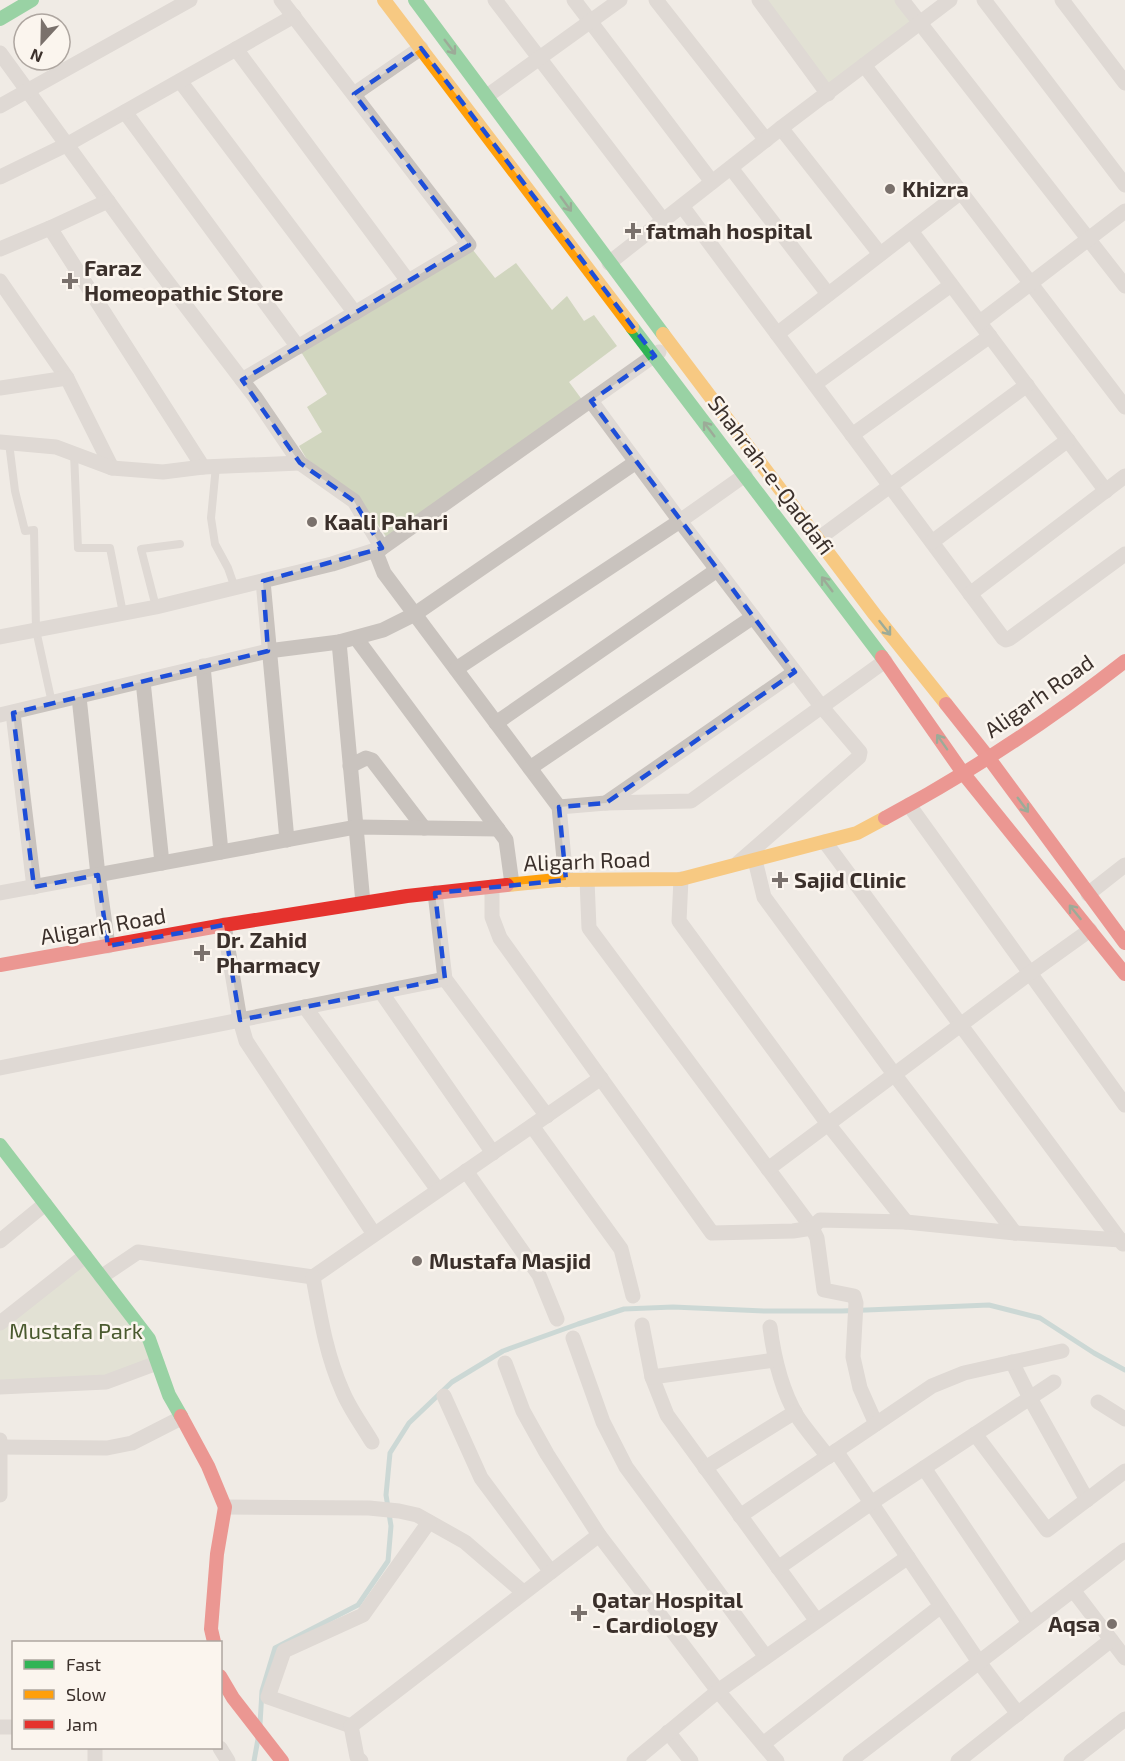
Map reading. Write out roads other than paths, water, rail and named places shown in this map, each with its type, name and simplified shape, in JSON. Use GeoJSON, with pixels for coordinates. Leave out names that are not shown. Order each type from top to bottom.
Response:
{"type":"FeatureCollection","features":[{"type":"Feature","properties":{"kind":"main road"},"geometry":{"type":"LineString","coordinates":[[0,19],[32,0]]}},
{"type":"Feature","properties":{"kind":"main road","name":"Shahrah-e-Qaddafi"},"geometry":{"type":"LineString","coordinates":[[384,0],[885,661],[963,773],[1125,974]]}},
{"type":"Feature","properties":{"kind":"main road","name":"Shahrah-e-Qaddafi"},"geometry":{"type":"LineString","coordinates":[[415,0],[609,263],[882,623],[988,758],[1125,943]]}},
{"type":"Feature","properties":{"kind":"main road","name":"Aligarh Road"},"geometry":{"type":"LineString","coordinates":[[0,965],[224,925],[435,893],[566,880],[681,879],[825,842],[857,833],[988,758],[1074,700],[1125,661]]}},
{"type":"Feature","properties":{"kind":"main road"},"geometry":{"type":"LineString","coordinates":[[1,1148],[149,1340],[169,1395],[208,1466],[225,1507],[217,1554],[211,1629],[214,1641]]}},
{"type":"Feature","properties":{"kind":"main road"},"geometry":{"type":"LineString","coordinates":[[222,1678],[282,1761]]}},
{"type":"Feature","properties":{"kind":"street"},"geometry":{"type":"LineString","coordinates":[[0,106],[190,0]]}},
{"type":"Feature","properties":{"kind":"street"},"geometry":{"type":"LineString","coordinates":[[242,380],[469,245],[281,0]]}},
{"type":"Feature","properties":{"kind":"street"},"geometry":{"type":"LineString","coordinates":[[495,0],[663,220]]}},
{"type":"Feature","properties":{"kind":"street"},"geometry":{"type":"LineString","coordinates":[[574,0],[712,182]]}},
{"type":"Feature","properties":{"kind":"street"},"geometry":{"type":"LineString","coordinates":[[487,96],[620,0]]}},
{"type":"Feature","properties":{"kind":"street"},"geometry":{"type":"LineString","coordinates":[[656,0],[766,140]]}},
{"type":"Feature","properties":{"kind":"street"},"geometry":{"type":"LineString","coordinates":[[759,0],[828,94]]}},
{"type":"Feature","properties":{"kind":"street"},"geometry":{"type":"LineString","coordinates":[[902,0],[1125,286]]}},
{"type":"Feature","properties":{"kind":"street"},"geometry":{"type":"LineString","coordinates":[[609,263],[781,128],[950,0]]}},
{"type":"Feature","properties":{"kind":"street"},"geometry":{"type":"LineString","coordinates":[[984,0],[1125,185]]}},
{"type":"Feature","properties":{"kind":"street"},"geometry":{"type":"LineString","coordinates":[[1062,0],[1125,83]]}},
{"type":"Feature","properties":{"kind":"street"},"geometry":{"type":"LineString","coordinates":[[0,177],[68,144],[294,16]]}},
{"type":"Feature","properties":{"kind":"street"},"geometry":{"type":"LineString","coordinates":[[354,94],[421,48]]}},
{"type":"Feature","properties":{"kind":"street"},"geometry":{"type":"LineString","coordinates":[[236,49],[408,281]]}},
{"type":"Feature","properties":{"kind":"street"},"geometry":{"type":"LineString","coordinates":[[0,53],[300,462],[354,501],[379,549],[384,573],[560,807],[566,880]]}},
{"type":"Feature","properties":{"kind":"street"},"geometry":{"type":"LineString","coordinates":[[864,65],[1125,407]]}},
{"type":"Feature","properties":{"kind":"street"},"geometry":{"type":"LineString","coordinates":[[180,81],[355,313]]}},
{"type":"Feature","properties":{"kind":"street"},"geometry":{"type":"LineString","coordinates":[[125,112],[298,346]]}},
{"type":"Feature","properties":{"kind":"street"},"geometry":{"type":"LineString","coordinates":[[781,128],[880,255]]}},
{"type":"Feature","properties":{"kind":"street"},"geometry":{"type":"LineString","coordinates":[[731,168],[828,294]]}},
{"type":"Feature","properties":{"kind":"street"},"geometry":{"type":"LineString","coordinates":[[777,334],[961,192]]}},
{"type":"Feature","properties":{"kind":"street"},"geometry":{"type":"LineString","coordinates":[[0,249],[108,201]]}},
{"type":"Feature","properties":{"kind":"street"},"geometry":{"type":"LineString","coordinates":[[682,206],[1006,640],[1125,554]]}},
{"type":"Feature","properties":{"kind":"street"},"geometry":{"type":"LineString","coordinates":[[980,322],[1125,211]]}},
{"type":"Feature","properties":{"kind":"street"},"geometry":{"type":"LineString","coordinates":[[50,228],[210,467]]}},
{"type":"Feature","properties":{"kind":"street"},"geometry":{"type":"LineString","coordinates":[[911,231],[1106,491]]}},
{"type":"Feature","properties":{"kind":"street"},"geometry":{"type":"LineString","coordinates":[[0,281],[68,378],[112,468]]}},
{"type":"Feature","properties":{"kind":"street"},"geometry":{"type":"LineString","coordinates":[[814,384],[951,285]]}},
{"type":"Feature","properties":{"kind":"street"},"geometry":{"type":"LineString","coordinates":[[852,435],[990,336]]}},
{"type":"Feature","properties":{"kind":"street"},"geometry":{"type":"LineString","coordinates":[[0,637],[156,607],[263,582],[379,549],[672,344]]}},
{"type":"Feature","properties":{"kind":"street"},"geometry":{"type":"LineString","coordinates":[[0,388],[68,378]]}},
{"type":"Feature","properties":{"kind":"street"},"geometry":{"type":"LineString","coordinates":[[818,539],[1027,385]]}},
{"type":"Feature","properties":{"kind":"street"},"geometry":{"type":"LineString","coordinates":[[591,401],[821,706],[860,752],[859,756],[736,865]]}},
{"type":"Feature","properties":{"kind":"street"},"geometry":{"type":"LineString","coordinates":[[932,542],[1068,440]]}},
{"type":"Feature","properties":{"kind":"street"},"geometry":{"type":"LineString","coordinates":[[5,442],[56,447],[112,468],[163,472],[300,462]]}},
{"type":"Feature","properties":{"kind":"street"},"geometry":{"type":"LineString","coordinates":[[34,887],[7,714],[268,651],[339,642],[383,630],[415,614],[636,462]]}},
{"type":"Feature","properties":{"kind":"street"},"geometry":{"type":"LineString","coordinates":[[456,669],[680,521],[745,475]]}},
{"type":"Feature","properties":{"kind":"street"},"geometry":{"type":"LineString","coordinates":[[970,594],[1125,476]]}},
{"type":"Feature","properties":{"kind":"street"},"geometry":{"type":"LineString","coordinates":[[496,723],[717,570]]}},
{"type":"Feature","properties":{"kind":"street"},"geometry":{"type":"LineString","coordinates":[[263,582],[287,840]]}},
{"type":"Feature","properties":{"kind":"street"},"geometry":{"type":"LineString","coordinates":[[530,768],[753,617]]}},
{"type":"Feature","properties":{"kind":"street"},"geometry":{"type":"LineString","coordinates":[[356,638],[506,840],[512,884]]}},
{"type":"Feature","properties":{"kind":"street"},"geometry":{"type":"LineString","coordinates":[[339,642],[363,903]]}},
{"type":"Feature","properties":{"kind":"street"},"geometry":{"type":"LineString","coordinates":[[560,807],[606,803],[691,801],[885,661]]}},
{"type":"Feature","properties":{"kind":"street"},"geometry":{"type":"LineString","coordinates":[[203,666],[221,852]]}},
{"type":"Feature","properties":{"kind":"street"},"geometry":{"type":"LineString","coordinates":[[606,803],[795,672]]}},
{"type":"Feature","properties":{"kind":"street"},"geometry":{"type":"LineString","coordinates":[[143,681],[162,863]]}},
{"type":"Feature","properties":{"kind":"street"},"geometry":{"type":"LineString","coordinates":[[79,697],[108,946]]}},
{"type":"Feature","properties":{"kind":"street"},"geometry":{"type":"LineString","coordinates":[[350,766],[366,758],[372,760],[424,828]]}},
{"type":"Feature","properties":{"kind":"street"},"geometry":{"type":"LineString","coordinates":[[909,805],[1125,1105]]}},
{"type":"Feature","properties":{"kind":"street"},"geometry":{"type":"LineString","coordinates":[[0,893],[356,827],[498,829]]}},
{"type":"Feature","properties":{"kind":"street"},"geometry":{"type":"LineString","coordinates":[[825,842],[1123,1243]]}},
{"type":"Feature","properties":{"kind":"street"},"geometry":{"type":"LineString","coordinates":[[755,860],[765,897],[894,1074],[1015,1233]]}},
{"type":"Feature","properties":{"kind":"street"},"geometry":{"type":"LineString","coordinates":[[1088,894],[1125,865]]}},
{"type":"Feature","properties":{"kind":"street"},"geometry":{"type":"LineString","coordinates":[[681,879],[679,921],[828,1124],[906,1222]]}},
{"type":"Feature","properties":{"kind":"street"},"geometry":{"type":"LineString","coordinates":[[587,880],[589,928],[812,1228],[817,1238],[824,1290],[854,1296],[856,1304],[853,1357],[860,1388],[876,1424]]}},
{"type":"Feature","properties":{"kind":"street"},"geometry":{"type":"LineString","coordinates":[[492,887],[492,917],[500,938],[712,1233],[793,1231],[812,1228],[820,1220],[906,1222],[1123,1243]]}},
{"type":"Feature","properties":{"kind":"street"},"geometry":{"type":"LineString","coordinates":[[435,893],[445,979],[547,1116]]}},
{"type":"Feature","properties":{"kind":"street"},"geometry":{"type":"LineString","coordinates":[[224,925],[240,1020],[246,1041],[374,1234]]}},
{"type":"Feature","properties":{"kind":"street"},"geometry":{"type":"LineString","coordinates":[[768,1169],[1090,930]]}},
{"type":"Feature","properties":{"kind":"street"},"geometry":{"type":"LineString","coordinates":[[0,1068],[445,979]]}},
{"type":"Feature","properties":{"kind":"street"},"geometry":{"type":"LineString","coordinates":[[381,992],[493,1153]]}},
{"type":"Feature","properties":{"kind":"street"},"geometry":{"type":"LineString","coordinates":[[305,1007],[438,1190]]}},
{"type":"Feature","properties":{"kind":"street"},"geometry":{"type":"LineString","coordinates":[[101,1277],[138,1251],[313,1277],[601,1078]]}},
{"type":"Feature","properties":{"kind":"street"},"geometry":{"type":"LineString","coordinates":[[532,1126],[621,1249],[633,1296]]}},
{"type":"Feature","properties":{"kind":"street"},"geometry":{"type":"LineString","coordinates":[[466,1171],[539,1275],[557,1319]]}},
{"type":"Feature","properties":{"kind":"street"},"geometry":{"type":"LineString","coordinates":[[0,1241],[45,1204]]}},
{"type":"Feature","properties":{"kind":"street"},"geometry":{"type":"LineString","coordinates":[[0,1323],[85,1256]]}},
{"type":"Feature","properties":{"kind":"street"},"geometry":{"type":"LineString","coordinates":[[313,1277],[330,1360],[342,1392],[372,1442]]}},
{"type":"Feature","properties":{"kind":"street"},"geometry":{"type":"LineString","coordinates":[[642,1325],[652,1377],[667,1415],[817,1621]]}},
{"type":"Feature","properties":{"kind":"street"},"geometry":{"type":"LineString","coordinates":[[770,1327],[775,1360],[795,1412],[871,1503],[979,1662],[1018,1714]]}},
{"type":"Feature","properties":{"kind":"street"},"geometry":{"type":"LineString","coordinates":[[573,1338],[603,1422],[626,1467],[766,1657]]}},
{"type":"Feature","properties":{"kind":"street"},"geometry":{"type":"LineString","coordinates":[[740,1516],[932,1386],[964,1373],[1062,1351]]}},
{"type":"Feature","properties":{"kind":"street"},"geometry":{"type":"LineString","coordinates":[[652,1377],[775,1360]]}},
{"type":"Feature","properties":{"kind":"street"},"geometry":{"type":"LineString","coordinates":[[1012,1362],[1087,1500]]}},
{"type":"Feature","properties":{"kind":"street"},"geometry":{"type":"LineString","coordinates":[[0,1387],[106,1382],[157,1363]]}},
{"type":"Feature","properties":{"kind":"street"},"geometry":{"type":"LineString","coordinates":[[506,1363],[523,1411],[547,1454],[600,1535],[718,1690],[777,1761]]}},
{"type":"Feature","properties":{"kind":"street"},"geometry":{"type":"LineString","coordinates":[[778,1568],[871,1503],[1054,1382]]}},
{"type":"Feature","properties":{"kind":"street"},"geometry":{"type":"LineString","coordinates":[[444,1396],[481,1478],[551,1572]]}},
{"type":"Feature","properties":{"kind":"street"},"geometry":{"type":"LineString","coordinates":[[1098,1402],[1125,1419]]}},
{"type":"Feature","properties":{"kind":"street"},"geometry":{"type":"LineString","coordinates":[[705,1468],[795,1412]]}},
{"type":"Feature","properties":{"kind":"street"},"geometry":{"type":"LineString","coordinates":[[0,1447],[107,1448],[132,1443],[181,1418]]}},
{"type":"Feature","properties":{"kind":"street"},"geometry":{"type":"LineString","coordinates":[[975,1434],[1047,1530],[1125,1471]]}},
{"type":"Feature","properties":{"kind":"street"},"geometry":{"type":"LineString","coordinates":[[0,1440],[0,1495]]}},
{"type":"Feature","properties":{"kind":"street"},"geometry":{"type":"LineString","coordinates":[[924,1468],[1029,1623]]}},
{"type":"Feature","properties":{"kind":"street"},"geometry":{"type":"LineString","coordinates":[[225,1507],[369,1508],[417,1515],[465,1542],[523,1593]]}},
{"type":"Feature","properties":{"kind":"street"},"geometry":{"type":"LineString","coordinates":[[351,1726],[268,1696],[284,1651],[363,1615],[429,1522]]}},
{"type":"Feature","properties":{"kind":"street"},"geometry":{"type":"LineString","coordinates":[[351,1726],[600,1535]]}},
{"type":"Feature","properties":{"kind":"street"},"geometry":{"type":"LineString","coordinates":[[850,1761],[1125,1550]]}},
{"type":"Feature","properties":{"kind":"street"},"geometry":{"type":"LineString","coordinates":[[634,1761],[718,1690],[908,1557]]}},
{"type":"Feature","properties":{"kind":"street"},"geometry":{"type":"LineString","coordinates":[[1072,1590],[1125,1658]]}},
{"type":"Feature","properties":{"kind":"street"},"geometry":{"type":"LineString","coordinates":[[763,1744],[941,1606]]}},
{"type":"Feature","properties":{"kind":"street"},"geometry":{"type":"LineString","coordinates":[[958,1761],[1111,1640]]}},
{"type":"Feature","properties":{"kind":"street"},"geometry":{"type":"LineString","coordinates":[[1071,1761],[1091,1755],[1125,1719]]}},
{"type":"Feature","properties":{"kind":"street"},"geometry":{"type":"LineString","coordinates":[[351,1726],[357,1757],[361,1761]]}},
{"type":"Feature","properties":{"kind":"street"},"geometry":{"type":"LineString","coordinates":[[668,1732],[690,1761]]}},
{"type":"Feature","properties":{"kind":"lane"},"geometry":{"type":"LineString","coordinates":[[5,442],[25,531],[34,530],[36,630],[52,703]]}},
{"type":"Feature","properties":{"kind":"lane"},"geometry":{"type":"LineString","coordinates":[[74,453],[78,548],[110,548],[123,613]]}},
{"type":"Feature","properties":{"kind":"lane"},"geometry":{"type":"LineString","coordinates":[[210,467],[211,518],[215,544],[228,568],[235,588]]}},
{"type":"Feature","properties":{"kind":"lane"},"geometry":{"type":"LineString","coordinates":[[156,607],[141,549],[180,544]]}},
{"type":"Feature","properties":{"kind":"waterway"},"geometry":{"type":"LineString","coordinates":[[260,1724],[262,1691],[275,1648],[358,1605],[388,1561],[391,1526],[386,1495],[390,1453],[409,1423],[452,1382],[503,1351],[624,1309],[673,1307],[764,1311],[842,1311],[989,1305],[1040,1318],[1125,1370]]}},
{"type":"Feature","properties":{"kind":"waterway"},"geometry":{"type":"LineString","coordinates":[[254,1761],[258,1739]]}},
{"type":"Feature","properties":{"kind":"place","name":"Khizra"},"geometry":{"type":"Point","coordinates":[890,189]}},
{"type":"Feature","properties":{"kind":"place","name":"fatmah hospital"},"geometry":{"type":"Point","coordinates":[633,231]}},
{"type":"Feature","properties":{"kind":"place","name":"Faraz Homeopathic Store"},"geometry":{"type":"Point","coordinates":[70,281]}},
{"type":"Feature","properties":{"kind":"place","name":"Kaali Pahari"},"geometry":{"type":"Point","coordinates":[312,522]}},
{"type":"Feature","properties":{"kind":"place","name":"Sajid Clinic"},"geometry":{"type":"Point","coordinates":[780,880]}},
{"type":"Feature","properties":{"kind":"place","name":"Dr. Zahid Pharmacy"},"geometry":{"type":"Point","coordinates":[202,953]}},
{"type":"Feature","properties":{"kind":"place","name":"Mustafa Masjid"},"geometry":{"type":"Point","coordinates":[417,1261]}},
{"type":"Feature","properties":{"kind":"place","name":"Qatar Hospital - Cardiology"},"geometry":{"type":"Point","coordinates":[579,1613]}},
{"type":"Feature","properties":{"kind":"place","name":"Aqsa"},"geometry":{"type":"Point","coordinates":[1112,1624]}},
{"type":"Feature","properties":{"kind":"park label","name":"Mustafa Park"},"geometry":{"type":"Point","coordinates":[76,1331]}}]}
